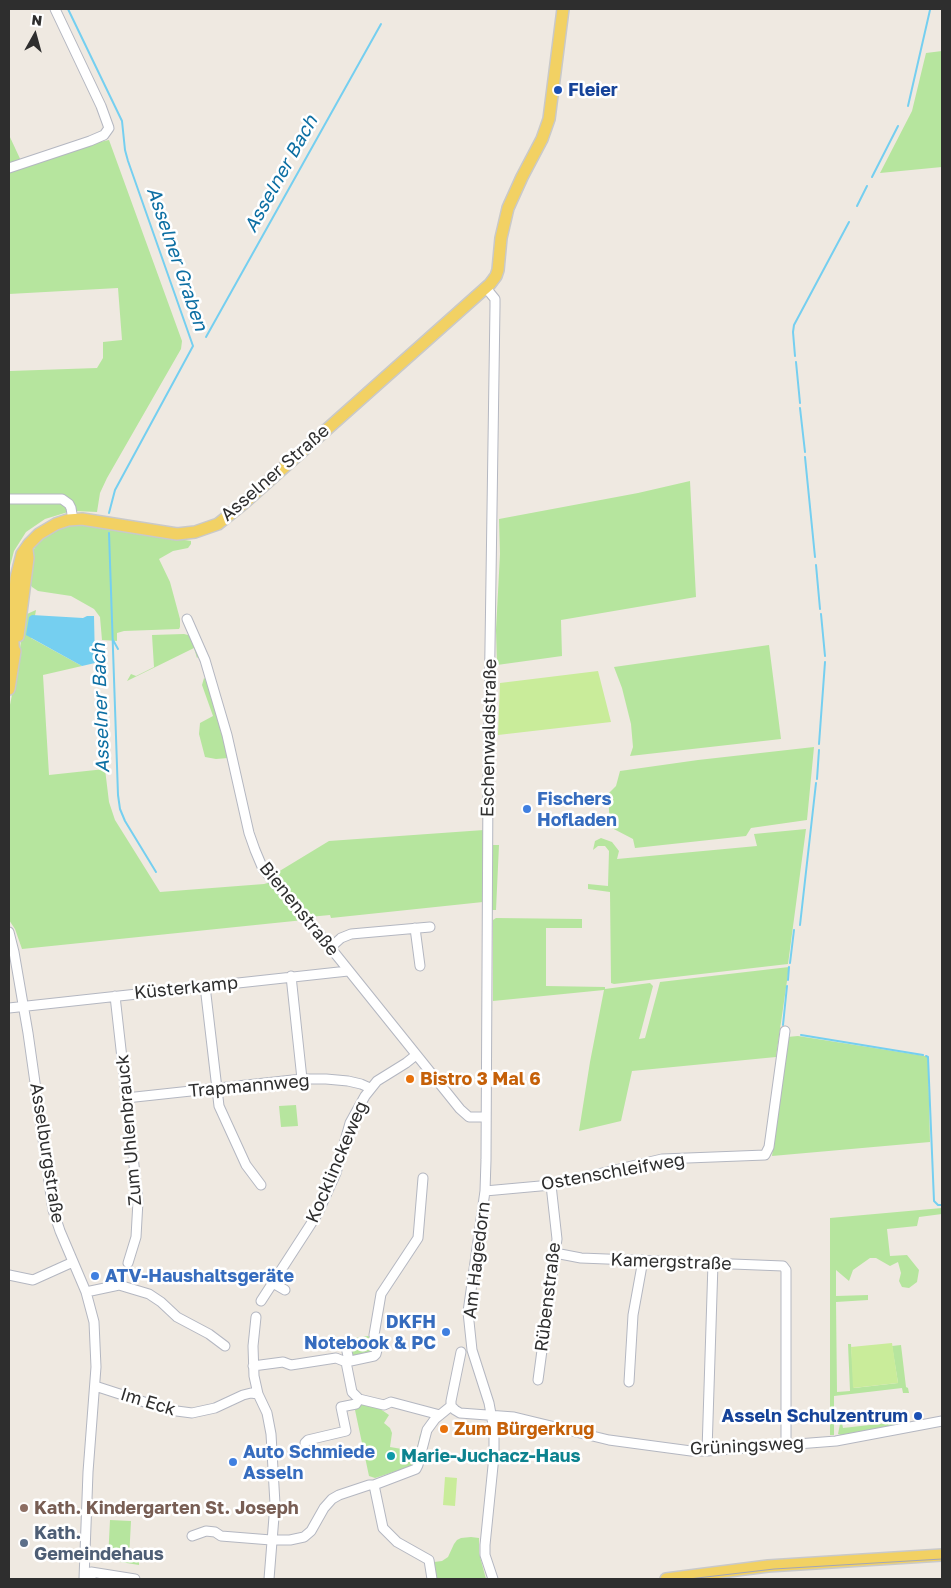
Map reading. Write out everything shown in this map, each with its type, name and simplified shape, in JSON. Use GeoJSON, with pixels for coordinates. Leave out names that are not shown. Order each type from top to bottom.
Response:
{"type":"FeatureCollection","features":[{"type":"Feature","properties":{"kind":"main road","name":"Asselner Straße"},"geometry":{"type":"LineString","coordinates":[[9,689],[17,646],[14,610],[18,565],[22,554],[32,539],[56,524],[73,520],[93,520],[177,534],[195,532],[218,524],[243,504],[494,279],[498,270],[508,208],[549,119],[563,9]]}},
{"type":"Feature","properties":{"kind":"main road"},"geometry":{"type":"LineString","coordinates":[[666,1579],[768,1566],[942,1555]]}},
{"type":"Feature","properties":{"kind":"street"},"geometry":{"type":"LineString","coordinates":[[9,168],[90,141],[104,135],[110,128],[55,9]]}},
{"type":"Feature","properties":{"kind":"street","name":"Eschenwaldstraße"},"geometry":{"type":"LineString","coordinates":[[485,1191],[494,299],[486,288]]}},
{"type":"Feature","properties":{"kind":"street"},"geometry":{"type":"LineString","coordinates":[[9,499],[62,499],[69,504],[73,520]]}},
{"type":"Feature","properties":{"kind":"street","name":"Bienenstraße"},"geometry":{"type":"LineString","coordinates":[[187,620],[207,669],[227,736],[247,824],[260,863],[465,1114],[469,1117],[486,1118]]}},
{"type":"Feature","properties":{"kind":"street"},"geometry":{"type":"LineString","coordinates":[[330,948],[341,938],[352,934],[430,927]]}},
{"type":"Feature","properties":{"kind":"street"},"geometry":{"type":"LineString","coordinates":[[416,928],[420,966]]}},
{"type":"Feature","properties":{"kind":"street","name":"Asselburgstraße"},"geometry":{"type":"LineString","coordinates":[[9,932],[23,1007],[53,1210],[86,1292],[94,1322],[95,1386],[84,1579]]}},
{"type":"Feature","properties":{"kind":"street","name":"Küsterkamp"},"geometry":{"type":"LineString","coordinates":[[9,1008],[348,971]]}},
{"type":"Feature","properties":{"kind":"street"},"geometry":{"type":"LineString","coordinates":[[291,976],[302,1079]]}},
{"type":"Feature","properties":{"kind":"street"},"geometry":{"type":"LineString","coordinates":[[205,986],[219,1106],[246,1164],[261,1184]]}},
{"type":"Feature","properties":{"kind":"street","name":"Zum Uhlenbrauck"},"geometry":{"type":"LineString","coordinates":[[115,996],[138,1201],[136,1237],[128,1262]]}},
{"type":"Feature","properties":{"kind":"street","name":"Ostenschleifweg"},"geometry":{"type":"LineString","coordinates":[[485,1191],[551,1185],[662,1160],[765,1155],[769,1147],[785,1031]]}},
{"type":"Feature","properties":{"kind":"street","name":"Kocklinckeweg"},"geometry":{"type":"LineString","coordinates":[[261,1301],[318,1213],[336,1173],[350,1123],[370,1088],[386,1074],[416,1055]]}},
{"type":"Feature","properties":{"kind":"street","name":"Trapmannweg"},"geometry":{"type":"LineString","coordinates":[[126,1098],[302,1079],[348,1081],[370,1088]]}},
{"type":"Feature","properties":{"kind":"street"},"geometry":{"type":"LineString","coordinates":[[253,1366],[283,1362],[291,1365],[336,1358],[346,1362],[376,1354],[374,1335],[382,1294],[418,1238],[424,1178]]}},
{"type":"Feature","properties":{"kind":"street","name":"Rübenstraße"},"geometry":{"type":"LineString","coordinates":[[538,1380],[557,1239],[551,1185]]}},
{"type":"Feature","properties":{"kind":"street","name":"Am Hagedorn"},"geometry":{"type":"LineString","coordinates":[[485,1191],[468,1305],[468,1321],[472,1350],[492,1415],[494,1456],[484,1545],[485,1555],[493,1579]]}},
{"type":"Feature","properties":{"kind":"street","name":"Kamergstraße"},"geometry":{"type":"LineString","coordinates":[[555,1254],[581,1258],[780,1265],[785,1268],[786,1445]]}},
{"type":"Feature","properties":{"kind":"street"},"geometry":{"type":"LineString","coordinates":[[629,1382],[633,1314],[643,1260]]}},
{"type":"Feature","properties":{"kind":"street"},"geometry":{"type":"LineString","coordinates":[[9,1275],[33,1280],[73,1262]]}},
{"type":"Feature","properties":{"kind":"street"},"geometry":{"type":"LineString","coordinates":[[707,1451],[713,1263]]}},
{"type":"Feature","properties":{"kind":"street"},"geometry":{"type":"LineString","coordinates":[[273,1283],[286,1290]]}},
{"type":"Feature","properties":{"kind":"street"},"geometry":{"type":"LineString","coordinates":[[86,1292],[118,1285],[142,1292],[155,1298],[177,1317],[209,1334],[225,1346]]}},
{"type":"Feature","properties":{"kind":"street"},"geometry":{"type":"LineString","coordinates":[[256,1317],[253,1366],[258,1394],[267,1413],[271,1434],[275,1504],[269,1579]]}},
{"type":"Feature","properties":{"kind":"street"},"geometry":{"type":"LineString","coordinates":[[346,1347],[348,1356],[346,1362],[352,1392],[360,1399],[384,1405],[391,1402],[440,1415]]}},
{"type":"Feature","properties":{"kind":"street"},"geometry":{"type":"LineString","coordinates":[[192,1536],[206,1531],[215,1532],[221,1536],[271,1540],[290,1540],[304,1537],[311,1531],[324,1508],[332,1499],[363,1486],[374,1485],[416,1469],[427,1430],[451,1406],[461,1352]]}},
{"type":"Feature","properties":{"kind":"street","name":"Im Eck"},"geometry":{"type":"LineString","coordinates":[[95,1386],[169,1410],[192,1414],[215,1408],[242,1395],[258,1394]]}},
{"type":"Feature","properties":{"kind":"street"},"geometry":{"type":"LineString","coordinates":[[305,1443],[308,1440],[346,1431],[341,1407],[356,1404],[360,1399]]}},
{"type":"Feature","properties":{"kind":"street"},"geometry":{"type":"LineString","coordinates":[[451,1406],[460,1412],[492,1415]]}},
{"type":"Feature","properties":{"kind":"street","name":"Grüningsweg"},"geometry":{"type":"LineString","coordinates":[[492,1415],[514,1417],[609,1440],[691,1451],[836,1441],[942,1421]]}},
{"type":"Feature","properties":{"kind":"street"},"geometry":{"type":"LineString","coordinates":[[374,1485],[384,1528],[397,1542],[429,1560],[432,1579]]}},
{"type":"Feature","properties":{"kind":"street"},"geometry":{"type":"LineString","coordinates":[[91,1579],[91,1572],[134,1579]]}},
{"type":"Feature","properties":{"kind":"green space"},"geometry":{"type":"Polygon","coordinates":[[[942,51],[942,167],[880,173],[912,111],[926,53],[942,51]]]}},
{"type":"Feature","properties":{"kind":"green space"},"geometry":{"type":"Polygon","coordinates":[[[9,135],[22,163],[67,149],[109,140],[182,341],[181,349],[107,478],[100,493],[97,512],[75,511],[72,503],[9,495],[10,371],[97,368],[103,358],[103,342],[122,340],[118,288],[9,294],[9,135]]]}},
{"type":"Feature","properties":{"kind":"green space"},"geometry":{"type":"Polygon","coordinates":[[[690,481],[696,597],[561,620],[562,656],[497,665],[499,519],[638,493],[690,481]]]}},
{"type":"Feature","properties":{"kind":"green space"},"geometry":{"type":"Polygon","coordinates":[[[61,502],[66,504],[68,512],[45,519],[26,532],[14,551],[9,570],[9,503],[61,502]]]}},
{"type":"Feature","properties":{"kind":"green space"},"geometry":{"type":"Polygon","coordinates":[[[74,522],[191,541],[188,548],[173,551],[159,559],[170,582],[180,619],[179,629],[124,631],[117,633],[117,641],[102,640],[100,617],[94,609],[71,596],[38,591],[32,587],[30,584],[32,553],[36,545],[54,529],[74,522]]]}},
{"type":"Feature","properties":{"kind":"green space"},"geometry":{"type":"Polygon","coordinates":[[[36,610],[31,638],[82,666],[43,675],[49,775],[105,769],[109,802],[115,820],[160,892],[271,882],[304,920],[22,949],[15,929],[9,920],[9,710],[24,620],[27,614],[36,610]]]}},
{"type":"Feature","properties":{"kind":"green space"},"geometry":{"type":"Polygon","coordinates":[[[184,634],[192,636],[199,656],[197,658],[194,648],[127,681],[131,674],[136,676],[154,667],[152,635],[184,634]]]}},
{"type":"Feature","properties":{"kind":"green space"},"geometry":{"type":"Polygon","coordinates":[[[769,645],[781,739],[630,756],[633,747],[631,724],[622,688],[614,667],[769,645]]]}},
{"type":"Feature","properties":{"kind":"green space"},"geometry":{"type":"Polygon","coordinates":[[[598,671],[611,722],[498,735],[500,683],[598,671]]]}},
{"type":"Feature","properties":{"kind":"green space"},"geometry":{"type":"Polygon","coordinates":[[[204,678],[208,681],[220,718],[228,758],[216,759],[205,757],[199,734],[200,723],[213,716],[202,685],[204,678]]]}},
{"type":"Feature","properties":{"kind":"green space"},"geometry":{"type":"Polygon","coordinates":[[[814,747],[807,820],[751,828],[746,836],[635,848],[633,839],[610,827],[608,794],[616,786],[620,771],[814,747]]]}},
{"type":"Feature","properties":{"kind":"green space"},"geometry":{"type":"Polygon","coordinates":[[[806,829],[788,964],[611,983],[610,892],[588,889],[588,884],[608,886],[609,851],[605,846],[598,846],[593,850],[595,841],[601,838],[612,842],[619,851],[617,859],[757,846],[754,834],[806,829]]]}},
{"type":"Feature","properties":{"kind":"green space"},"geometry":{"type":"Polygon","coordinates":[[[484,830],[483,902],[331,918],[330,915],[309,917],[273,875],[329,841],[484,830]]]}},
{"type":"Feature","properties":{"kind":"green space"},"geometry":{"type":"Polygon","coordinates":[[[492,845],[499,845],[496,910],[492,910],[492,845]]]}},
{"type":"Feature","properties":{"kind":"green space"},"geometry":{"type":"Polygon","coordinates":[[[496,918],[582,919],[582,928],[546,928],[546,986],[605,987],[605,989],[650,983],[653,986],[639,1039],[645,1038],[660,982],[789,967],[776,1057],[632,1071],[621,1121],[579,1131],[604,990],[493,1001],[493,920],[496,918]]]}},
{"type":"Feature","properties":{"kind":"green space"},"geometry":{"type":"Polygon","coordinates":[[[798,1036],[928,1058],[930,1142],[772,1156],[787,1037],[798,1036]]]}},
{"type":"Feature","properties":{"kind":"green space"},"geometry":{"type":"Polygon","coordinates":[[[296,1105],[298,1126],[281,1127],[279,1106],[296,1105]]]}},
{"type":"Feature","properties":{"kind":"green space"},"geometry":{"type":"Polygon","coordinates":[[[942,1208],[942,1214],[919,1217],[917,1226],[887,1229],[890,1256],[907,1255],[919,1270],[917,1282],[909,1288],[902,1287],[899,1281],[901,1273],[898,1262],[890,1266],[876,1258],[870,1258],[853,1270],[849,1281],[836,1270],[836,1296],[868,1295],[868,1300],[836,1302],[837,1392],[850,1391],[848,1344],[851,1344],[854,1388],[898,1383],[892,1346],[901,1345],[906,1387],[909,1393],[903,1393],[902,1388],[834,1396],[834,1435],[830,1435],[830,1218],[942,1208]]]}},
{"type":"Feature","properties":{"kind":"green space"},"geometry":{"type":"Polygon","coordinates":[[[368,1336],[372,1338],[375,1349],[372,1354],[356,1358],[350,1355],[347,1342],[349,1339],[368,1336]]]}},
{"type":"Feature","properties":{"kind":"green space"},"geometry":{"type":"Polygon","coordinates":[[[892,1343],[898,1383],[853,1388],[851,1347],[892,1343]]]}},
{"type":"Feature","properties":{"kind":"green space"},"geometry":{"type":"Polygon","coordinates":[[[359,1402],[379,1408],[389,1415],[384,1423],[390,1428],[392,1433],[390,1447],[402,1449],[402,1453],[416,1453],[420,1435],[423,1432],[416,1461],[412,1466],[375,1478],[369,1476],[355,1410],[359,1402]]]}},
{"type":"Feature","properties":{"kind":"green space"},"geometry":{"type":"Polygon","coordinates":[[[905,1416],[909,1416],[909,1422],[838,1434],[840,1424],[842,1423],[843,1428],[905,1421],[905,1416]]]}},
{"type":"Feature","properties":{"kind":"green space"},"geometry":{"type":"Polygon","coordinates":[[[445,1477],[457,1478],[455,1506],[443,1505],[445,1477]]]}},
{"type":"Feature","properties":{"kind":"green space"},"geometry":{"type":"Polygon","coordinates":[[[110,1520],[131,1521],[129,1559],[139,1559],[139,1565],[108,1560],[110,1520]]]}},
{"type":"Feature","properties":{"kind":"green space"},"geometry":{"type":"Polygon","coordinates":[[[471,1537],[479,1538],[479,1553],[486,1579],[437,1579],[434,1562],[442,1561],[448,1557],[457,1540],[471,1537]]]}},
{"type":"Feature","properties":{"kind":"water"},"geometry":{"type":"Polygon","coordinates":[[[32,615],[83,618],[94,616],[95,663],[82,666],[26,635],[29,617],[32,615]]]}},
{"type":"Feature","properties":{"kind":"waterway","name":"Asselner Graben"},"geometry":{"type":"LineString","coordinates":[[68,9],[122,121],[128,161],[193,346],[115,490],[109,513]]}},
{"type":"Feature","properties":{"kind":"waterway"},"geometry":{"type":"LineString","coordinates":[[908,106],[930,10]]}},
{"type":"Feature","properties":{"kind":"waterway","name":"Asselner Bach"},"geometry":{"type":"LineString","coordinates":[[206,337],[381,24]]}},
{"type":"Feature","properties":{"kind":"waterway"},"geometry":{"type":"LineString","coordinates":[[872,177],[898,126]]}},
{"type":"Feature","properties":{"kind":"waterway"},"geometry":{"type":"LineString","coordinates":[[857,206],[867,186]]}},
{"type":"Feature","properties":{"kind":"waterway"},"geometry":{"type":"LineString","coordinates":[[795,356],[794,325],[849,222]]}},
{"type":"Feature","properties":{"kind":"waterway"},"geometry":{"type":"LineString","coordinates":[[796,362],[800,403]]}},
{"type":"Feature","properties":{"kind":"waterway"},"geometry":{"type":"LineString","coordinates":[[800,408],[805,452]]}},
{"type":"Feature","properties":{"kind":"waterway"},"geometry":{"type":"LineString","coordinates":[[805,457],[815,557]]}},
{"type":"Feature","properties":{"kind":"waterway","name":"Asselner Bach"},"geometry":{"type":"LineString","coordinates":[[109,533],[118,795],[120,809],[125,821],[156,872]]}},
{"type":"Feature","properties":{"kind":"waterway"},"geometry":{"type":"LineString","coordinates":[[816,565],[820,609]]}},
{"type":"Feature","properties":{"kind":"waterway"},"geometry":{"type":"LineString","coordinates":[[821,614],[825,656]]}},
{"type":"Feature","properties":{"kind":"waterway","name":"Asselner Bach"},"geometry":{"type":"LineString","coordinates":[[113,640],[118,649]]}},
{"type":"Feature","properties":{"kind":"waterway"},"geometry":{"type":"LineString","coordinates":[[819,744],[825,662]]}},
{"type":"Feature","properties":{"kind":"waterway"},"geometry":{"type":"LineString","coordinates":[[817,779],[819,750]]}},
{"type":"Feature","properties":{"kind":"waterway"},"geometry":{"type":"LineString","coordinates":[[800,925],[816,783]]}},
{"type":"Feature","properties":{"kind":"waterway"},"geometry":{"type":"LineString","coordinates":[[790,963],[794,930]]}},
{"type":"Feature","properties":{"kind":"waterway"},"geometry":{"type":"LineString","coordinates":[[788,980],[789,967]]}},
{"type":"Feature","properties":{"kind":"waterway"},"geometry":{"type":"LineString","coordinates":[[783,1025],[787,986]]}},
{"type":"Feature","properties":{"kind":"waterway"},"geometry":{"type":"LineString","coordinates":[[801,1035],[923,1055]]}},
{"type":"Feature","properties":{"kind":"waterway"},"geometry":{"type":"LineString","coordinates":[[926,1056],[928,1057],[934,1201],[938,1205],[942,1205]]}},
{"type":"Feature","properties":{"kind":"tram line"},"geometry":{"type":"LineString","coordinates":[[689,1579],[774,1569],[942,1559]]}},
{"type":"Feature","properties":{"kind":"place","name":"Fleier"},"geometry":{"type":"Point","coordinates":[558,90]}},
{"type":"Feature","properties":{"kind":"place","name":"Fischers Hofladen"},"geometry":{"type":"Point","coordinates":[527,809]}},
{"type":"Feature","properties":{"kind":"place","name":"Bistro 3 Mal 6"},"geometry":{"type":"Point","coordinates":[410,1079]}},
{"type":"Feature","properties":{"kind":"place","name":"ATV-Haushaltsgeräte"},"geometry":{"type":"Point","coordinates":[95,1276]}},
{"type":"Feature","properties":{"kind":"place","name":"DKFH Notebook & PC"},"geometry":{"type":"Point","coordinates":[446,1332]}},
{"type":"Feature","properties":{"kind":"place","name":"Asseln Schulzentrum"},"geometry":{"type":"Point","coordinates":[918,1416]}},
{"type":"Feature","properties":{"kind":"place","name":"Zum Bürgerkrug"},"geometry":{"type":"Point","coordinates":[444,1429]}},
{"type":"Feature","properties":{"kind":"place","name":"Marie-Juchacz-Haus"},"geometry":{"type":"Point","coordinates":[391,1456]}},
{"type":"Feature","properties":{"kind":"place","name":"Auto Schmiede Asseln"},"geometry":{"type":"Point","coordinates":[233,1462]}},
{"type":"Feature","properties":{"kind":"place","name":"Kath. Kindergarten St. Joseph"},"geometry":{"type":"Point","coordinates":[24,1508]}},
{"type":"Feature","properties":{"kind":"place","name":"Kath. Gemeindehaus"},"geometry":{"type":"Point","coordinates":[24,1543]}}]}
